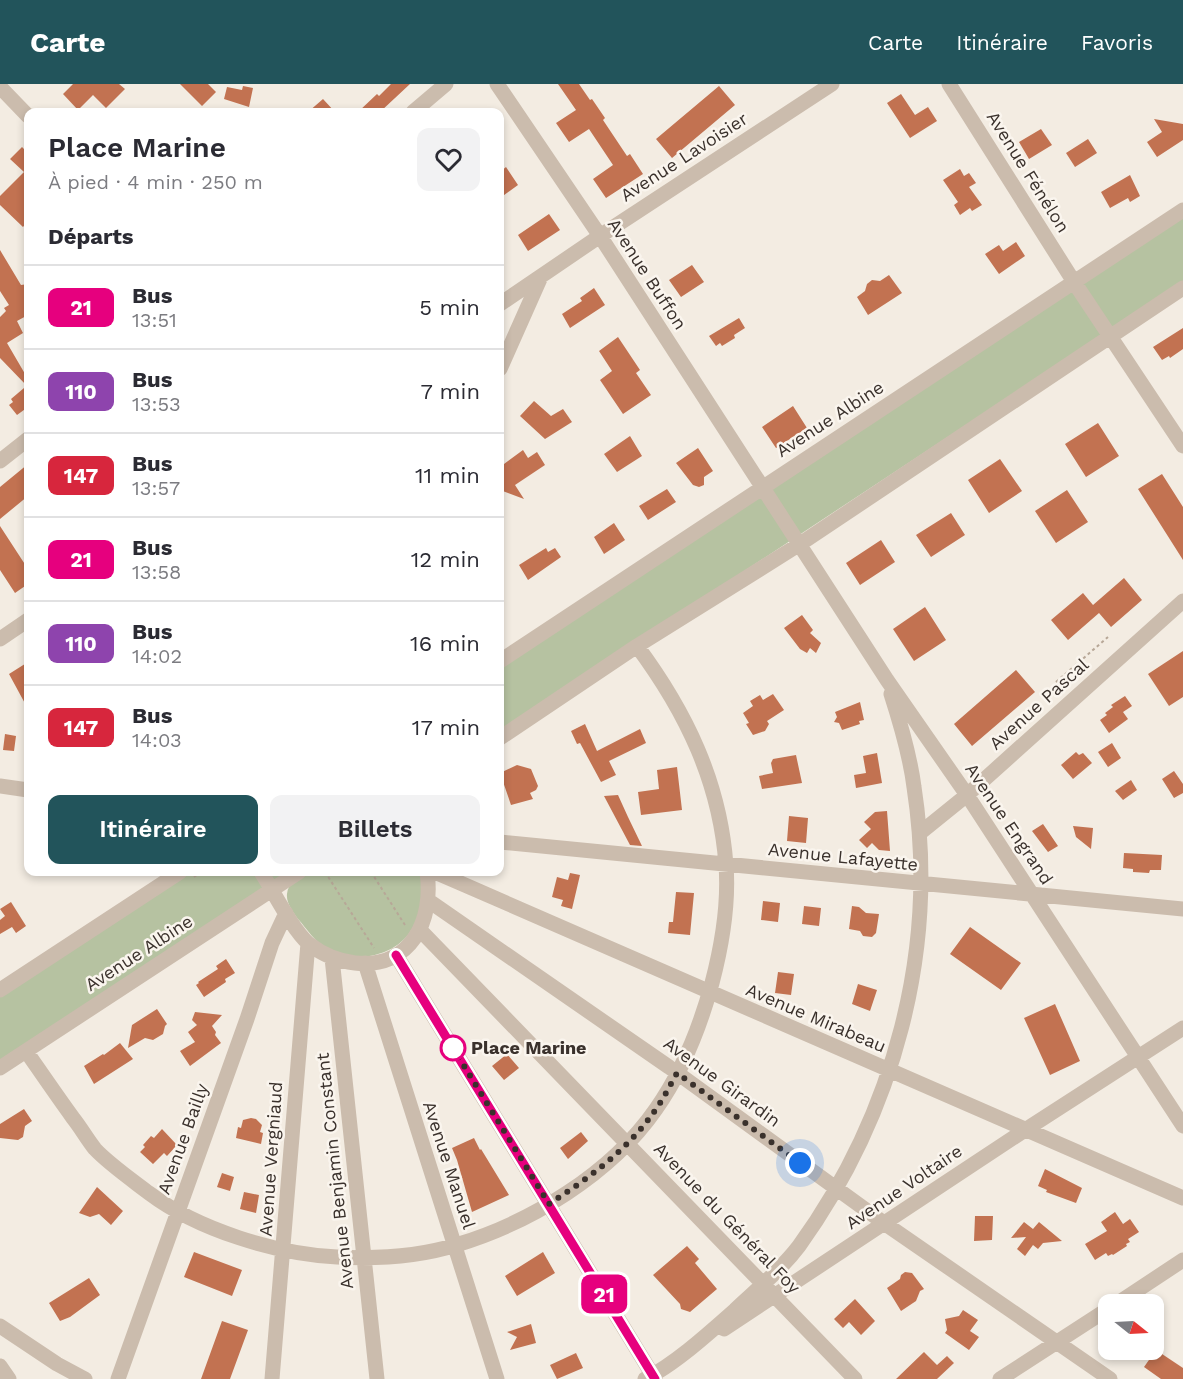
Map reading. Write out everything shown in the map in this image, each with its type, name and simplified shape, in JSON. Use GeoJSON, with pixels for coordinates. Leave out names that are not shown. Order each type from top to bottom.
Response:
{"type":"FeatureCollection","features":[{"type":"Feature","properties":{"kind":"street"},"geometry":{"type":"LineString","coordinates":[[418,108],[446,84]]}},
{"type":"Feature","properties":{"kind":"street","name":"Avenue Buffon"},"geometry":{"type":"LineString","coordinates":[[497,84],[600,236],[761,488],[800,544]]}},
{"type":"Feature","properties":{"kind":"street","name":"Avenue Lavoisier"},"geometry":{"type":"LineString","coordinates":[[504,301],[832,84]]}},
{"type":"Feature","properties":{"kind":"street","name":"Avenue Fénélon"},"geometry":{"type":"LineString","coordinates":[[949,84],[1074,282],[1183,446]]}},
{"type":"Feature","properties":{"kind":"street"},"geometry":{"type":"LineString","coordinates":[[0,87],[24,112]]}},
{"type":"Feature","properties":{"kind":"street","name":"Avenue Albine"},"geometry":{"type":"LineString","coordinates":[[504,658],[1183,210]]}},
{"type":"Feature","properties":{"kind":"street"},"geometry":{"type":"LineString","coordinates":[[504,360],[540,278]]}},
{"type":"Feature","properties":{"kind":"street"},"geometry":{"type":"LineString","coordinates":[[504,735],[637,646],[800,544],[1183,288]]}},
{"type":"Feature","properties":{"kind":"street"},"geometry":{"type":"LineString","coordinates":[[0,461],[24,442]]}},
{"type":"Feature","properties":{"kind":"street","name":"Avenue Engrand"},"geometry":{"type":"LineString","coordinates":[[800,544],[887,680],[967,795],[1183,1126]]}},
{"type":"Feature","properties":{"kind":"street","name":"Avenue Pascal"},"geometry":{"type":"LineString","coordinates":[[920,833],[967,795],[1183,601]]}},
{"type":"Feature","properties":{"kind":"street"},"geometry":{"type":"LineString","coordinates":[[0,639],[24,623]]}},
{"type":"Feature","properties":{"kind":"street"},"geometry":{"type":"LineString","coordinates":[[26,1051],[96,1150],[151,1195],[178,1211],[238,1237],[284,1251],[364,1258],[412,1255],[454,1246],[505,1228],[549,1204],[590,1177],[627,1143],[656,1110],[696,1035],[722,939],[726,904],[726,865],[718,811],[702,758],[682,714],[637,646]]}},
{"type":"Feature","properties":{"kind":"street"},"geometry":{"type":"LineString","coordinates":[[396,955],[549,1204],[650,1378],[708,1334],[763,1285],[798,1247],[835,1188],[866,1130],[889,1071],[903,1027],[913,977],[919,926],[920,833],[914,786],[903,732],[887,680]]}},
{"type":"Feature","properties":{"kind":"street"},"geometry":{"type":"LineString","coordinates":[[0,786],[24,789]]}},
{"type":"Feature","properties":{"kind":"street","name":"Avenue Lafayette"},"geometry":{"type":"LineString","coordinates":[[504,842],[1183,909]]}},
{"type":"Feature","properties":{"kind":"street"},"geometry":{"type":"LineString","coordinates":[[0,990],[174,876]]}},
{"type":"Feature","properties":{"kind":"street"},"geometry":{"type":"LineString","coordinates":[[264,876],[308,943],[332,958],[365,963],[382,961],[396,955],[410,944],[429,901],[428,876]]}},
{"type":"Feature","properties":{"kind":"street","name":"Avenue Albine"},"geometry":{"type":"LineString","coordinates":[[0,1068],[293,876]]}},
{"type":"Feature","properties":{"kind":"street","name":"Avenue Mirabeau"},"geometry":{"type":"LineString","coordinates":[[444,876],[1183,1198]]}},
{"type":"Feature","properties":{"kind":"street","name":"Avenue Girardin"},"geometry":{"type":"LineString","coordinates":[[429,901],[677,1073],[884,1223],[1110,1379]]}},
{"type":"Feature","properties":{"kind":"street","name":"Avenue Bailly"},"geometry":{"type":"LineString","coordinates":[[118,1379],[248,1019],[272,943],[286,913]]}},
{"type":"Feature","properties":{"kind":"street","name":"Avenue du Général Foy"},"geometry":{"type":"LineString","coordinates":[[415,931],[627,1143],[855,1379]]}},
{"type":"Feature","properties":{"kind":"street","name":"Avenue Vergniaud"},"geometry":{"type":"LineString","coordinates":[[272,1379],[308,943]]}},
{"type":"Feature","properties":{"kind":"street","name":"Avenue Benjamin Constant"},"geometry":{"type":"LineString","coordinates":[[332,958],[377,1379]]}},
{"type":"Feature","properties":{"kind":"street","name":"Avenue Manuel"},"geometry":{"type":"LineString","coordinates":[[365,963],[497,1379]]}},
{"type":"Feature","properties":{"kind":"street","name":"Avenue Voltaire"},"geometry":{"type":"LineString","coordinates":[[650,1378],[1183,1028]]}},
{"type":"Feature","properties":{"kind":"street"},"geometry":{"type":"LineString","coordinates":[[1132,1294],[1183,1260]]}},
{"type":"Feature","properties":{"kind":"street"},"geometry":{"type":"LineString","coordinates":[[1000,1379],[1098,1316]]}},
{"type":"Feature","properties":{"kind":"street"},"geometry":{"type":"LineString","coordinates":[[0,1326],[57,1364],[85,1379]]}},
{"type":"Feature","properties":{"kind":"street"},"geometry":{"type":"LineString","coordinates":[[0,1366],[9,1379]]}},
{"type":"Feature","properties":{"kind":"path"},"geometry":{"type":"LineString","coordinates":[[1056,682],[1108,638]]}},
{"type":"Feature","properties":{"kind":"path"},"geometry":{"type":"LineString","coordinates":[[329,876],[378,954]]}},
{"type":"Feature","properties":{"kind":"path"},"geometry":{"type":"LineString","coordinates":[[374,876],[415,931]]}},
{"type":"Feature","properties":{"kind":"green space"},"geometry":{"type":"Polygon","coordinates":[[[1183,217],[1183,282],[504,729],[504,664],[1183,217]]]}},
{"type":"Feature","properties":{"kind":"green space"},"geometry":{"type":"Polygon","coordinates":[[[183,876],[282,876],[0,1061],[0,996],[183,876]]]}},
{"type":"Feature","properties":{"kind":"green space"},"geometry":{"type":"Polygon","coordinates":[[[301,876],[421,876],[422,899],[414,925],[399,944],[376,955],[351,956],[327,949],[298,919],[290,907],[287,894],[294,880],[301,876]]]}},
{"type":"Feature","properties":{"kind":"building"},"geometry":{"type":"Polygon","coordinates":[[[73,84],[119,84],[125,89],[106,108],[93,95],[80,108],[76,108],[63,94],[73,84]]]}},
{"type":"Feature","properties":{"kind":"building"},"geometry":{"type":"Polygon","coordinates":[[[180,84],[208,84],[216,92],[202,106],[180,84]]]}},
{"type":"Feature","properties":{"kind":"building"},"geometry":{"type":"Polygon","coordinates":[[[391,84],[410,84],[384,108],[362,108],[377,94],[379,96],[391,84]]]}},
{"type":"Feature","properties":{"kind":"building"},"geometry":{"type":"Polygon","coordinates":[[[558,84],[579,84],[605,118],[603,120],[627,156],[630,154],[643,174],[606,198],[593,179],[613,165],[589,129],[569,142],[556,123],[576,110],[558,84]]]}},
{"type":"Feature","properties":{"kind":"building"},"geometry":{"type":"Polygon","coordinates":[[[243,86],[253,88],[249,107],[224,99],[227,87],[242,90],[243,86]]]}},
{"type":"Feature","properties":{"kind":"building"},"geometry":{"type":"Polygon","coordinates":[[[719,86],[735,105],[672,158],[656,139],[719,86]]]}},
{"type":"Feature","properties":{"kind":"building"},"geometry":{"type":"Polygon","coordinates":[[[901,94],[915,115],[928,107],[937,121],[910,138],[887,103],[901,94]]]}},
{"type":"Feature","properties":{"kind":"building"},"geometry":{"type":"Polygon","coordinates":[[[323,99],[331,108],[313,108],[323,99]]]}},
{"type":"Feature","properties":{"kind":"building"},"geometry":{"type":"Polygon","coordinates":[[[1154,119],[1183,124],[1183,140],[1157,157],[1147,142],[1162,132],[1154,119]]]}},
{"type":"Feature","properties":{"kind":"building"},"geometry":{"type":"Polygon","coordinates":[[[1041,129],[1052,145],[1029,159],[1019,142],[1041,129]]]}},
{"type":"Feature","properties":{"kind":"building"},"geometry":{"type":"Polygon","coordinates":[[[1088,139],[1097,153],[1075,167],[1066,153],[1088,139]]]}},
{"type":"Feature","properties":{"kind":"building"},"geometry":{"type":"Polygon","coordinates":[[[22,147],[24,149],[24,172],[10,159],[22,147]]]}},
{"type":"Feature","properties":{"kind":"building"},"geometry":{"type":"Polygon","coordinates":[[[506,167],[518,185],[504,195],[504,169],[506,167]]]}},
{"type":"Feature","properties":{"kind":"building"},"geometry":{"type":"Polygon","coordinates":[[[960,169],[964,176],[969,173],[976,183],[969,187],[982,205],[972,211],[970,208],[960,215],[954,205],[958,202],[943,180],[960,169]]]}},
{"type":"Feature","properties":{"kind":"building"},"geometry":{"type":"Polygon","coordinates":[[[24,172],[23,227],[0,205],[0,196],[24,172]]]}},
{"type":"Feature","properties":{"kind":"building"},"geometry":{"type":"Polygon","coordinates":[[[1130,175],[1140,196],[1130,202],[1128,198],[1110,208],[1101,192],[1130,175]]]}},
{"type":"Feature","properties":{"kind":"building"},"geometry":{"type":"Polygon","coordinates":[[[549,214],[560,230],[528,251],[518,235],[549,214]]]}},
{"type":"Feature","properties":{"kind":"building"},"geometry":{"type":"Polygon","coordinates":[[[1016,242],[1025,256],[999,274],[985,254],[999,245],[1003,251],[1016,242]]]}},
{"type":"Feature","properties":{"kind":"building"},"geometry":{"type":"Polygon","coordinates":[[[0,250],[21,285],[24,285],[24,317],[17,321],[23,333],[7,343],[24,372],[24,383],[0,358],[0,317],[6,311],[4,308],[9,305],[0,291],[0,250]]]}},
{"type":"Feature","properties":{"kind":"building"},"geometry":{"type":"Polygon","coordinates":[[[692,265],[704,282],[681,297],[669,280],[692,265]]]}},
{"type":"Feature","properties":{"kind":"building"},"geometry":{"type":"Polygon","coordinates":[[[889,275],[902,293],[868,315],[857,297],[865,291],[867,284],[872,280],[880,281],[889,275]]]}},
{"type":"Feature","properties":{"kind":"building"},"geometry":{"type":"Polygon","coordinates":[[[594,288],[605,305],[570,328],[562,314],[582,301],[580,298],[594,288]]]}},
{"type":"Feature","properties":{"kind":"building"},"geometry":{"type":"Polygon","coordinates":[[[739,318],[745,328],[734,335],[735,338],[722,346],[720,343],[716,346],[709,336],[739,318]]]}},
{"type":"Feature","properties":{"kind":"building"},"geometry":{"type":"Polygon","coordinates":[[[1183,328],[1183,349],[1170,358],[1169,356],[1162,360],[1153,347],[1183,328]]]}},
{"type":"Feature","properties":{"kind":"building"},"geometry":{"type":"Polygon","coordinates":[[[618,337],[640,370],[636,373],[651,395],[623,414],[600,380],[612,371],[599,351],[618,337]]]}},
{"type":"Feature","properties":{"kind":"building"},"geometry":{"type":"Polygon","coordinates":[[[24,388],[24,410],[17,415],[9,405],[13,402],[11,399],[24,388]]]}},
{"type":"Feature","properties":{"kind":"building"},"geometry":{"type":"Polygon","coordinates":[[[534,401],[551,416],[563,409],[572,422],[545,439],[520,416],[534,401]]]}},
{"type":"Feature","properties":{"kind":"building"},"geometry":{"type":"Polygon","coordinates":[[[793,406],[807,428],[776,448],[762,427],[793,406]]]}},
{"type":"Feature","properties":{"kind":"building"},"geometry":{"type":"Polygon","coordinates":[[[1098,423],[1119,456],[1086,477],[1065,444],[1098,423]]]}},
{"type":"Feature","properties":{"kind":"building"},"geometry":{"type":"Polygon","coordinates":[[[630,436],[642,456],[617,472],[604,454],[630,436]]]}},
{"type":"Feature","properties":{"kind":"building"},"geometry":{"type":"Polygon","coordinates":[[[698,448],[713,471],[704,477],[704,485],[699,487],[693,485],[676,463],[698,448]]]}},
{"type":"Feature","properties":{"kind":"building"},"geometry":{"type":"Polygon","coordinates":[[[523,450],[528,458],[537,452],[545,465],[515,485],[524,499],[504,492],[504,464],[523,450]]]}},
{"type":"Feature","properties":{"kind":"building"},"geometry":{"type":"Polygon","coordinates":[[[1000,459],[1022,491],[989,513],[968,480],[1000,459]]]}},
{"type":"Feature","properties":{"kind":"building"},"geometry":{"type":"Polygon","coordinates":[[[24,467],[24,499],[0,519],[0,487],[24,467]]]}},
{"type":"Feature","properties":{"kind":"building"},"geometry":{"type":"Polygon","coordinates":[[[1162,474],[1183,507],[1183,560],[1138,489],[1162,474]]]}},
{"type":"Feature","properties":{"kind":"building"},"geometry":{"type":"Polygon","coordinates":[[[667,489],[676,502],[648,520],[639,506],[667,489]]]}},
{"type":"Feature","properties":{"kind":"building"},"geometry":{"type":"Polygon","coordinates":[[[1067,490],[1088,522],[1056,543],[1035,511],[1067,490]]]}},
{"type":"Feature","properties":{"kind":"building"},"geometry":{"type":"Polygon","coordinates":[[[951,513],[965,535],[931,557],[916,535],[951,513]]]}},
{"type":"Feature","properties":{"kind":"building"},"geometry":{"type":"Polygon","coordinates":[[[614,523],[625,540],[604,554],[594,537],[614,523]]]}},
{"type":"Feature","properties":{"kind":"building"},"geometry":{"type":"Polygon","coordinates":[[[0,526],[24,563],[24,587],[15,593],[0,570],[0,526]]]}},
{"type":"Feature","properties":{"kind":"building"},"geometry":{"type":"Polygon","coordinates":[[[881,540],[895,562],[860,585],[846,563],[881,540]]]}},
{"type":"Feature","properties":{"kind":"building"},"geometry":{"type":"Polygon","coordinates":[[[546,548],[548,552],[555,548],[561,557],[528,580],[519,565],[546,548]]]}},
{"type":"Feature","properties":{"kind":"building"},"geometry":{"type":"Polygon","coordinates":[[[1124,578],[1142,600],[1111,627],[1099,613],[1068,640],[1051,620],[1083,593],[1093,605],[1124,578]]]}},
{"type":"Feature","properties":{"kind":"building"},"geometry":{"type":"Polygon","coordinates":[[[925,607],[946,640],[914,661],[893,629],[925,607]]]}},
{"type":"Feature","properties":{"kind":"building"},"geometry":{"type":"Polygon","coordinates":[[[802,615],[813,630],[810,633],[821,643],[816,653],[810,648],[807,653],[800,649],[784,628],[802,615]]]}},
{"type":"Feature","properties":{"kind":"building"},"geometry":{"type":"Polygon","coordinates":[[[1183,651],[1183,697],[1169,706],[1148,674],[1183,651]]]}},
{"type":"Feature","properties":{"kind":"building"},"geometry":{"type":"Polygon","coordinates":[[[24,665],[24,702],[9,674],[24,665]]]}},
{"type":"Feature","properties":{"kind":"building"},"geometry":{"type":"Polygon","coordinates":[[[1016,670],[1035,692],[972,746],[954,724],[1016,670]]]}},
{"type":"Feature","properties":{"kind":"building"},"geometry":{"type":"Polygon","coordinates":[[[773,694],[784,710],[767,721],[769,724],[765,731],[753,735],[746,724],[749,723],[743,713],[753,706],[750,701],[760,695],[763,700],[773,694]]]}},
{"type":"Feature","properties":{"kind":"building"},"geometry":{"type":"Polygon","coordinates":[[[1125,696],[1132,706],[1123,712],[1128,719],[1109,733],[1100,720],[1113,707],[1111,705],[1125,696]]]}},
{"type":"Feature","properties":{"kind":"building"},"geometry":{"type":"Polygon","coordinates":[[[860,702],[864,720],[859,721],[860,724],[842,730],[839,723],[834,722],[837,717],[835,712],[860,702]]]}},
{"type":"Feature","properties":{"kind":"building"},"geometry":{"type":"Polygon","coordinates":[[[585,724],[597,751],[640,729],[646,743],[609,761],[616,775],[601,782],[571,731],[585,724]]]}},
{"type":"Feature","properties":{"kind":"building"},"geometry":{"type":"Polygon","coordinates":[[[5,734],[16,736],[14,751],[3,750],[5,734]]]}},
{"type":"Feature","properties":{"kind":"building"},"geometry":{"type":"Polygon","coordinates":[[[1112,743],[1121,758],[1108,767],[1098,752],[1112,743]]]}},
{"type":"Feature","properties":{"kind":"building"},"geometry":{"type":"Polygon","coordinates":[[[1076,752],[1079,755],[1083,753],[1092,763],[1073,779],[1061,765],[1076,752]]]}},
{"type":"Feature","properties":{"kind":"building"},"geometry":{"type":"Polygon","coordinates":[[[877,753],[882,783],[856,788],[854,775],[866,773],[863,756],[877,753]]]}},
{"type":"Feature","properties":{"kind":"building"},"geometry":{"type":"Polygon","coordinates":[[[796,755],[802,783],[762,789],[759,776],[773,773],[771,763],[773,759],[796,755]]]}},
{"type":"Feature","properties":{"kind":"building"},"geometry":{"type":"Polygon","coordinates":[[[517,765],[531,769],[538,786],[530,793],[533,799],[511,805],[504,785],[504,771],[517,765]]]}},
{"type":"Feature","properties":{"kind":"building"},"geometry":{"type":"Polygon","coordinates":[[[677,767],[682,810],[641,815],[638,792],[659,789],[657,770],[677,767]]]}},
{"type":"Feature","properties":{"kind":"building"},"geometry":{"type":"Polygon","coordinates":[[[1174,771],[1183,784],[1183,793],[1174,798],[1162,779],[1174,771]]]}},
{"type":"Feature","properties":{"kind":"building"},"geometry":{"type":"Polygon","coordinates":[[[1131,780],[1137,790],[1123,800],[1115,791],[1131,780]]]}},
{"type":"Feature","properties":{"kind":"building"},"geometry":{"type":"Polygon","coordinates":[[[618,795],[642,846],[630,845],[604,796],[618,795]]]}},
{"type":"Feature","properties":{"kind":"building"},"geometry":{"type":"Polygon","coordinates":[[[887,811],[890,851],[879,850],[872,843],[867,848],[859,840],[871,829],[864,822],[875,812],[887,811]]]}},
{"type":"Feature","properties":{"kind":"building"},"geometry":{"type":"Polygon","coordinates":[[[789,816],[808,818],[806,843],[787,841],[789,816]]]}},
{"type":"Feature","properties":{"kind":"building"},"geometry":{"type":"Polygon","coordinates":[[[1043,824],[1058,846],[1048,852],[1032,831],[1043,824]]]}},
{"type":"Feature","properties":{"kind":"building"},"geometry":{"type":"Polygon","coordinates":[[[1073,826],[1093,828],[1091,849],[1076,837],[1073,826]]]}},
{"type":"Feature","properties":{"kind":"building"},"geometry":{"type":"Polygon","coordinates":[[[1124,853],[1162,855],[1161,870],[1150,870],[1149,873],[1133,872],[1133,869],[1123,868],[1124,853]]]}},
{"type":"Feature","properties":{"kind":"building"},"geometry":{"type":"Polygon","coordinates":[[[570,873],[580,875],[572,909],[561,906],[563,900],[552,897],[557,877],[568,880],[570,873]]]}},
{"type":"Feature","properties":{"kind":"building"},"geometry":{"type":"Polygon","coordinates":[[[676,892],[694,893],[690,935],[668,933],[669,922],[673,922],[676,892]]]}},
{"type":"Feature","properties":{"kind":"building"},"geometry":{"type":"Polygon","coordinates":[[[763,901],[780,903],[778,922],[761,920],[763,901]]]}},
{"type":"Feature","properties":{"kind":"building"},"geometry":{"type":"Polygon","coordinates":[[[11,902],[26,926],[16,933],[12,927],[0,934],[0,920],[5,916],[0,909],[11,902]]]}},
{"type":"Feature","properties":{"kind":"building"},"geometry":{"type":"Polygon","coordinates":[[[804,906],[821,908],[819,926],[802,924],[804,906]]]}},
{"type":"Feature","properties":{"kind":"building"},"geometry":{"type":"Polygon","coordinates":[[[852,906],[859,907],[866,913],[879,914],[876,933],[872,937],[863,936],[860,931],[849,929],[852,906]]]}},
{"type":"Feature","properties":{"kind":"building"},"geometry":{"type":"Polygon","coordinates":[[[970,927],[1021,963],[1001,990],[950,954],[970,927]]]}},
{"type":"Feature","properties":{"kind":"building"},"geometry":{"type":"Polygon","coordinates":[[[226,959],[235,973],[204,997],[196,985],[218,969],[216,966],[226,959]]]}},
{"type":"Feature","properties":{"kind":"building"},"geometry":{"type":"Polygon","coordinates":[[[778,972],[794,974],[791,995],[775,993],[778,972]]]}},
{"type":"Feature","properties":{"kind":"building"},"geometry":{"type":"Polygon","coordinates":[[[858,984],[877,990],[870,1011],[852,1004],[858,984]]]}},
{"type":"Feature","properties":{"kind":"building"},"geometry":{"type":"Polygon","coordinates":[[[1055,1004],[1080,1061],[1050,1075],[1024,1018],[1055,1004]]]}},
{"type":"Feature","properties":{"kind":"building"},"geometry":{"type":"Polygon","coordinates":[[[157,1009],[167,1024],[163,1034],[153,1040],[145,1038],[128,1048],[132,1025],[157,1009]]]}},
{"type":"Feature","properties":{"kind":"building"},"geometry":{"type":"Polygon","coordinates":[[[195,1012],[222,1015],[212,1026],[221,1043],[190,1066],[180,1051],[195,1042],[188,1032],[197,1025],[192,1020],[195,1012]]]}},
{"type":"Feature","properties":{"kind":"building"},"geometry":{"type":"Polygon","coordinates":[[[120,1043],[133,1059],[94,1084],[84,1066],[120,1043]]]}},
{"type":"Feature","properties":{"kind":"building"},"geometry":{"type":"Polygon","coordinates":[[[507,1054],[519,1068],[504,1080],[492,1066],[507,1054]]]}},
{"type":"Feature","properties":{"kind":"building"},"geometry":{"type":"Polygon","coordinates":[[[24,1109],[32,1121],[25,1126],[23,1137],[18,1140],[0,1138],[0,1124],[24,1109]]]}},
{"type":"Feature","properties":{"kind":"building"},"geometry":{"type":"Polygon","coordinates":[[[256,1119],[262,1125],[261,1144],[236,1138],[238,1127],[241,1128],[243,1120],[256,1119]]]}},
{"type":"Feature","properties":{"kind":"building"},"geometry":{"type":"Polygon","coordinates":[[[162,1129],[177,1145],[167,1156],[164,1153],[153,1164],[140,1152],[151,1136],[154,1138],[162,1129]]]}},
{"type":"Feature","properties":{"kind":"building"},"geometry":{"type":"Polygon","coordinates":[[[581,1132],[588,1141],[568,1159],[560,1148],[581,1132]]]}},
{"type":"Feature","properties":{"kind":"building"},"geometry":{"type":"Polygon","coordinates":[[[474,1138],[509,1195],[472,1212],[452,1148],[474,1138]]]}},
{"type":"Feature","properties":{"kind":"building"},"geometry":{"type":"Polygon","coordinates":[[[1045,1169],[1082,1188],[1076,1203],[1046,1192],[1047,1190],[1038,1186],[1045,1169]]]}},
{"type":"Feature","properties":{"kind":"building"},"geometry":{"type":"Polygon","coordinates":[[[222,1173],[234,1177],[230,1191],[217,1187],[222,1173]]]}},
{"type":"Feature","properties":{"kind":"building"},"geometry":{"type":"Polygon","coordinates":[[[97,1187],[123,1211],[111,1225],[99,1214],[90,1217],[79,1213],[97,1187]]]}},
{"type":"Feature","properties":{"kind":"building"},"geometry":{"type":"Polygon","coordinates":[[[244,1192],[259,1195],[256,1213],[240,1209],[244,1192]]]}},
{"type":"Feature","properties":{"kind":"building"},"geometry":{"type":"Polygon","coordinates":[[[1115,1212],[1123,1224],[1130,1219],[1139,1232],[1128,1239],[1130,1242],[1126,1244],[1127,1246],[1113,1255],[1108,1256],[1106,1253],[1095,1260],[1085,1244],[1107,1231],[1101,1222],[1115,1212]]]}},
{"type":"Feature","properties":{"kind":"building"},"geometry":{"type":"Polygon","coordinates":[[[975,1216],[993,1216],[992,1240],[974,1241],[975,1216]]]}},
{"type":"Feature","properties":{"kind":"building"},"geometry":{"type":"Polygon","coordinates":[[[1024,1222],[1033,1229],[1039,1222],[1062,1241],[1043,1243],[1038,1249],[1033,1245],[1025,1256],[1017,1249],[1026,1237],[1011,1238],[1024,1222]]]}},
{"type":"Feature","properties":{"kind":"building"},"geometry":{"type":"Polygon","coordinates":[[[687,1246],[699,1259],[695,1263],[717,1289],[690,1312],[681,1309],[680,1304],[653,1275],[687,1246]]]}},
{"type":"Feature","properties":{"kind":"building"},"geometry":{"type":"Polygon","coordinates":[[[194,1252],[242,1270],[232,1296],[184,1277],[194,1252]]]}},
{"type":"Feature","properties":{"kind":"building"},"geometry":{"type":"Polygon","coordinates":[[[543,1252],[555,1273],[517,1296],[505,1276],[543,1252]]]}},
{"type":"Feature","properties":{"kind":"building"},"geometry":{"type":"Polygon","coordinates":[[[905,1272],[912,1273],[924,1289],[920,1291],[916,1301],[901,1311],[887,1288],[900,1279],[905,1272]]]}},
{"type":"Feature","properties":{"kind":"building"},"geometry":{"type":"Polygon","coordinates":[[[89,1278],[100,1295],[70,1317],[60,1321],[49,1303],[89,1278]]]}},
{"type":"Feature","properties":{"kind":"building"},"geometry":{"type":"Polygon","coordinates":[[[855,1299],[875,1321],[861,1335],[849,1322],[843,1328],[834,1319],[855,1299]]]}},
{"type":"Feature","properties":{"kind":"building"},"geometry":{"type":"Polygon","coordinates":[[[963,1310],[978,1320],[970,1331],[979,1337],[969,1350],[945,1333],[947,1330],[945,1319],[959,1316],[963,1310]]]}},
{"type":"Feature","properties":{"kind":"building"},"geometry":{"type":"Polygon","coordinates":[[[222,1321],[248,1330],[230,1379],[201,1379],[222,1321]]]}},
{"type":"Feature","properties":{"kind":"building"},"geometry":{"type":"Polygon","coordinates":[[[531,1324],[536,1343],[510,1350],[517,1337],[507,1332],[531,1324]]]}},
{"type":"Feature","properties":{"kind":"building"},"geometry":{"type":"Polygon","coordinates":[[[924,1352],[937,1365],[947,1356],[954,1363],[937,1379],[896,1379],[924,1352]]]}},
{"type":"Feature","properties":{"kind":"building"},"geometry":{"type":"Polygon","coordinates":[[[576,1353],[583,1368],[557,1379],[550,1365],[576,1353]]]}},
{"type":"Feature","properties":{"kind":"building"},"geometry":{"type":"Polygon","coordinates":[[[1164,1355],[1183,1368],[1183,1379],[1161,1379],[1144,1367],[1149,1360],[1164,1360],[1164,1355]]]}},
{"type":"Feature","properties":{"kind":"bus line","name":"21"},"geometry":{"type":"LineString","coordinates":[[396,955],[655,1379]]}},
{"type":"Feature","properties":{"kind":"place","name":"Place Marine"},"geometry":{"type":"Point","coordinates":[453,1048]}},
{"type":"Feature","properties":{"kind":"route"},"geometry":{"type":"LineString","coordinates":[[453,1048],[549,1204],[590,1177],[627,1143],[656,1110],[677,1073],[800,1163]]}}]}
